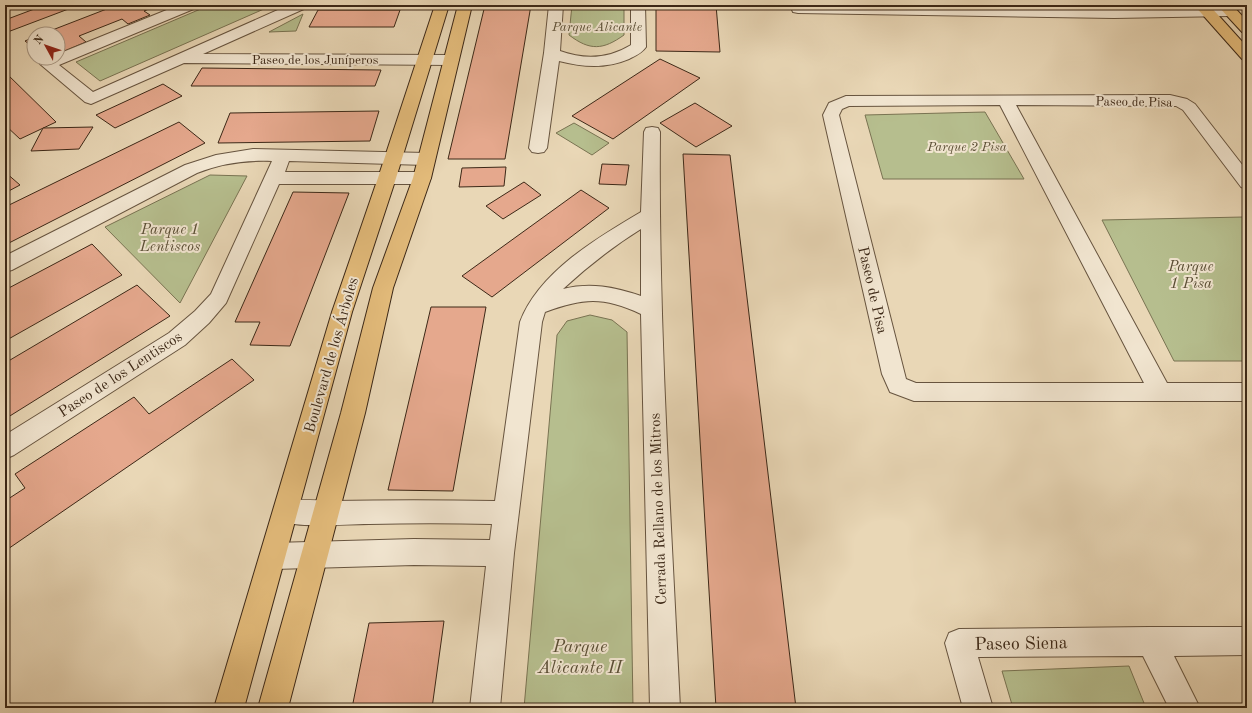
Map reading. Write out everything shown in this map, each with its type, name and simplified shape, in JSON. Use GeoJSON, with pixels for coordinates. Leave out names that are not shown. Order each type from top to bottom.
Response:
{"type":"FeatureCollection","features":[{"type":"Feature","properties":{"kind":"main road","name":"Boulevard de los Árboles"},"geometry":{"type":"LineString","coordinates":[[229,708],[274,556],[342,312],[442,5]]}},
{"type":"Feature","properties":{"kind":"main road","name":"Boulevard de los Árboles"},"geometry":{"type":"LineString","coordinates":[[273,708],[353,413],[383,288],[424,169],[465,5]]}},
{"type":"Feature","properties":{"kind":"main road"},"geometry":{"type":"LineString","coordinates":[[1204,8],[1247,56]]}},
{"type":"Feature","properties":{"kind":"main road"},"geometry":{"type":"LineString","coordinates":[[1226,8],[1247,30]]}},
{"type":"Feature","properties":{"kind":"street","name":"Paseo de los Juníperos"},"geometry":{"type":"LineString","coordinates":[[191,5],[48,64],[91,99],[301,5]]}},
{"type":"Feature","properties":{"kind":"street"},"geometry":{"type":"LineString","coordinates":[[538,148],[552,53],[556,5]]}},
{"type":"Feature","properties":{"kind":"street"},"geometry":{"type":"LineString","coordinates":[[552,53],[568,60],[588,62],[609,61],[627,55],[640,47],[638,5]]}},
{"type":"Feature","properties":{"kind":"street"},"geometry":{"type":"LineString","coordinates":[[797,5],[798,9],[1110,10],[1226,8]]}},
{"type":"Feature","properties":{"kind":"street","name":"Paseo de los Juníperos"},"geometry":{"type":"LineString","coordinates":[[208,47],[427,54]]}},
{"type":"Feature","properties":{"kind":"street","name":"Paseo de los Juníperos"},"geometry":{"type":"LineString","coordinates":[[179,60],[453,54]]}},
{"type":"Feature","properties":{"kind":"street","name":"Paseo de Pisa"},"geometry":{"type":"LineString","coordinates":[[1247,183],[1189,107],[1180,102],[1170,100],[846,101],[835,106],[831,115],[893,374],[898,385],[914,392],[1247,392]]}},
{"type":"Feature","properties":{"kind":"street"},"geometry":{"type":"LineString","coordinates":[[1006,101],[1160,391]]}},
{"type":"Feature","properties":{"kind":"street","name":"Cerrada Rellano de los Mitros"},"geometry":{"type":"LineString","coordinates":[[652,132],[650,215],[651,310],[664,708]]}},
{"type":"Feature","properties":{"kind":"street"},"geometry":{"type":"LineString","coordinates":[[5,265],[182,172],[206,162],[232,156],[283,156],[390,168],[424,169]]}},
{"type":"Feature","properties":{"kind":"street","name":"Paseo de los Lentiscos"},"geometry":{"type":"LineString","coordinates":[[5,448],[177,339],[202,317],[219,298],[283,156]]}},
{"type":"Feature","properties":{"kind":"street"},"geometry":{"type":"LineString","coordinates":[[273,178],[390,168]]}},
{"type":"Feature","properties":{"kind":"street"},"geometry":{"type":"LineString","coordinates":[[485,708],[501,553],[531,322],[536,308],[555,285],[580,262],[610,239],[650,215]]}},
{"type":"Feature","properties":{"kind":"street"},"geometry":{"type":"LineString","coordinates":[[536,308],[558,298],[582,293],[600,293],[630,299],[651,310]]}},
{"type":"Feature","properties":{"kind":"street"},"geometry":{"type":"LineString","coordinates":[[286,512],[326,513],[423,511],[507,513]]}},
{"type":"Feature","properties":{"kind":"street"},"geometry":{"type":"LineString","coordinates":[[274,556],[414,552],[501,553]]}},
{"type":"Feature","properties":{"kind":"street","name":"Paseo Siena"},"geometry":{"type":"LineString","coordinates":[[978,708],[959,643],[1247,641]]}},
{"type":"Feature","properties":{"kind":"street"},"geometry":{"type":"LineString","coordinates":[[1151,642],[1185,708]]}},
{"type":"Feature","properties":{"kind":"green space"},"geometry":{"type":"Polygon","coordinates":[[[210,5],[273,5],[100,81],[76,62],[210,5]]]}},
{"type":"Feature","properties":{"kind":"green space","name":"Parque Alicante"},"geometry":{"type":"Polygon","coordinates":[[[572,5],[624,5],[624,35],[610,44],[596,47],[584,44],[577,40],[569,35],[572,5]]]}},
{"type":"Feature","properties":{"kind":"green space"},"geometry":{"type":"Polygon","coordinates":[[[303,14],[296,31],[269,32],[303,14]]]}},
{"type":"Feature","properties":{"kind":"green space","name":"Parque 2 Pisa"},"geometry":{"type":"Polygon","coordinates":[[[985,112],[1024,179],[883,179],[865,115],[985,112]]]}},
{"type":"Feature","properties":{"kind":"green space"},"geometry":{"type":"Polygon","coordinates":[[[574,123],[609,143],[592,155],[556,133],[574,123]]]}},
{"type":"Feature","properties":{"kind":"green space","name":"Parque 1 Lentiscos"},"geometry":{"type":"Polygon","coordinates":[[[210,175],[247,176],[180,303],[105,227],[210,175]]]}},
{"type":"Feature","properties":{"kind":"green space","name":"Parque 1 Pisa"},"geometry":{"type":"Polygon","coordinates":[[[1243,217],[1247,222],[1247,361],[1174,361],[1102,220],[1243,217]]]}},
{"type":"Feature","properties":{"kind":"green space","name":"Parque Alicante II"},"geometry":{"type":"Polygon","coordinates":[[[590,315],[612,320],[627,332],[633,708],[524,708],[557,335],[567,321],[590,315]]]}},
{"type":"Feature","properties":{"kind":"green space"},"geometry":{"type":"Polygon","coordinates":[[[1129,666],[1146,708],[1013,708],[1002,671],[1129,666]]]}},
{"type":"Feature","properties":{"kind":"building"},"geometry":{"type":"Polygon","coordinates":[[[33,5],[79,5],[5,33],[5,20],[37,8],[33,5]]]}},
{"type":"Feature","properties":{"kind":"building"},"geometry":{"type":"Polygon","coordinates":[[[117,5],[159,5],[144,11],[150,15],[128,24],[122,19],[79,36],[86,42],[66,51],[66,26],[63,26],[117,5]]]}},
{"type":"Feature","properties":{"kind":"building"},"geometry":{"type":"Polygon","coordinates":[[[485,5],[531,5],[505,159],[448,159],[485,5]]]}},
{"type":"Feature","properties":{"kind":"building"},"geometry":{"type":"Polygon","coordinates":[[[656,5],[716,5],[720,52],[656,51],[656,5]]]}},
{"type":"Feature","properties":{"kind":"building"},"geometry":{"type":"Polygon","coordinates":[[[318,10],[400,10],[394,27],[309,27],[318,10]]]}},
{"type":"Feature","properties":{"kind":"building"},"geometry":{"type":"Polygon","coordinates":[[[660,59],[700,78],[613,139],[572,116],[660,59]]]}},
{"type":"Feature","properties":{"kind":"building"},"geometry":{"type":"Polygon","coordinates":[[[202,68],[381,70],[375,86],[191,86],[202,68]]]}},
{"type":"Feature","properties":{"kind":"building"},"geometry":{"type":"Polygon","coordinates":[[[5,72],[56,122],[20,139],[5,125],[5,72]]]}},
{"type":"Feature","properties":{"kind":"building"},"geometry":{"type":"Polygon","coordinates":[[[163,84],[182,96],[115,128],[96,115],[163,84]]]}},
{"type":"Feature","properties":{"kind":"building"},"geometry":{"type":"Polygon","coordinates":[[[695,103],[732,126],[696,147],[660,123],[695,103]]]}},
{"type":"Feature","properties":{"kind":"building"},"geometry":{"type":"Polygon","coordinates":[[[379,111],[370,141],[218,143],[230,113],[379,111]]]}},
{"type":"Feature","properties":{"kind":"building"},"geometry":{"type":"Polygon","coordinates":[[[179,122],[205,143],[5,245],[5,207],[179,122]]]}},
{"type":"Feature","properties":{"kind":"building"},"geometry":{"type":"Polygon","coordinates":[[[93,127],[79,149],[31,151],[43,128],[93,127]]]}},
{"type":"Feature","properties":{"kind":"building"},"geometry":{"type":"Polygon","coordinates":[[[683,154],[730,155],[796,708],[716,708],[683,154]]]}},
{"type":"Feature","properties":{"kind":"building"},"geometry":{"type":"Polygon","coordinates":[[[602,164],[629,165],[626,185],[599,184],[602,164]]]}},
{"type":"Feature","properties":{"kind":"building"},"geometry":{"type":"Polygon","coordinates":[[[506,167],[504,186],[459,187],[462,168],[506,167]]]}},
{"type":"Feature","properties":{"kind":"building"},"geometry":{"type":"Polygon","coordinates":[[[5,172],[20,185],[5,193],[5,172]]]}},
{"type":"Feature","properties":{"kind":"building"},"geometry":{"type":"Polygon","coordinates":[[[524,182],[541,195],[503,219],[486,206],[524,182]]]}},
{"type":"Feature","properties":{"kind":"building"},"geometry":{"type":"Polygon","coordinates":[[[581,190],[609,208],[492,297],[462,276],[581,190]]]}},
{"type":"Feature","properties":{"kind":"building"},"geometry":{"type":"Polygon","coordinates":[[[293,192],[349,193],[290,346],[250,345],[260,322],[235,322],[293,192]]]}},
{"type":"Feature","properties":{"kind":"building"},"geometry":{"type":"Polygon","coordinates":[[[92,244],[122,275],[5,341],[5,290],[92,244]]]}},
{"type":"Feature","properties":{"kind":"building"},"geometry":{"type":"Polygon","coordinates":[[[137,285],[170,316],[5,419],[5,363],[137,285]]]}},
{"type":"Feature","properties":{"kind":"building"},"geometry":{"type":"Polygon","coordinates":[[[431,307],[486,307],[453,491],[388,490],[431,307]]]}},
{"type":"Feature","properties":{"kind":"building"},"geometry":{"type":"Polygon","coordinates":[[[232,359],[254,380],[5,551],[5,501],[25,488],[15,474],[134,397],[149,414],[232,359]]]}},
{"type":"Feature","properties":{"kind":"building"},"geometry":{"type":"Polygon","coordinates":[[[444,621],[432,708],[352,708],[369,623],[444,621]]]}}]}
